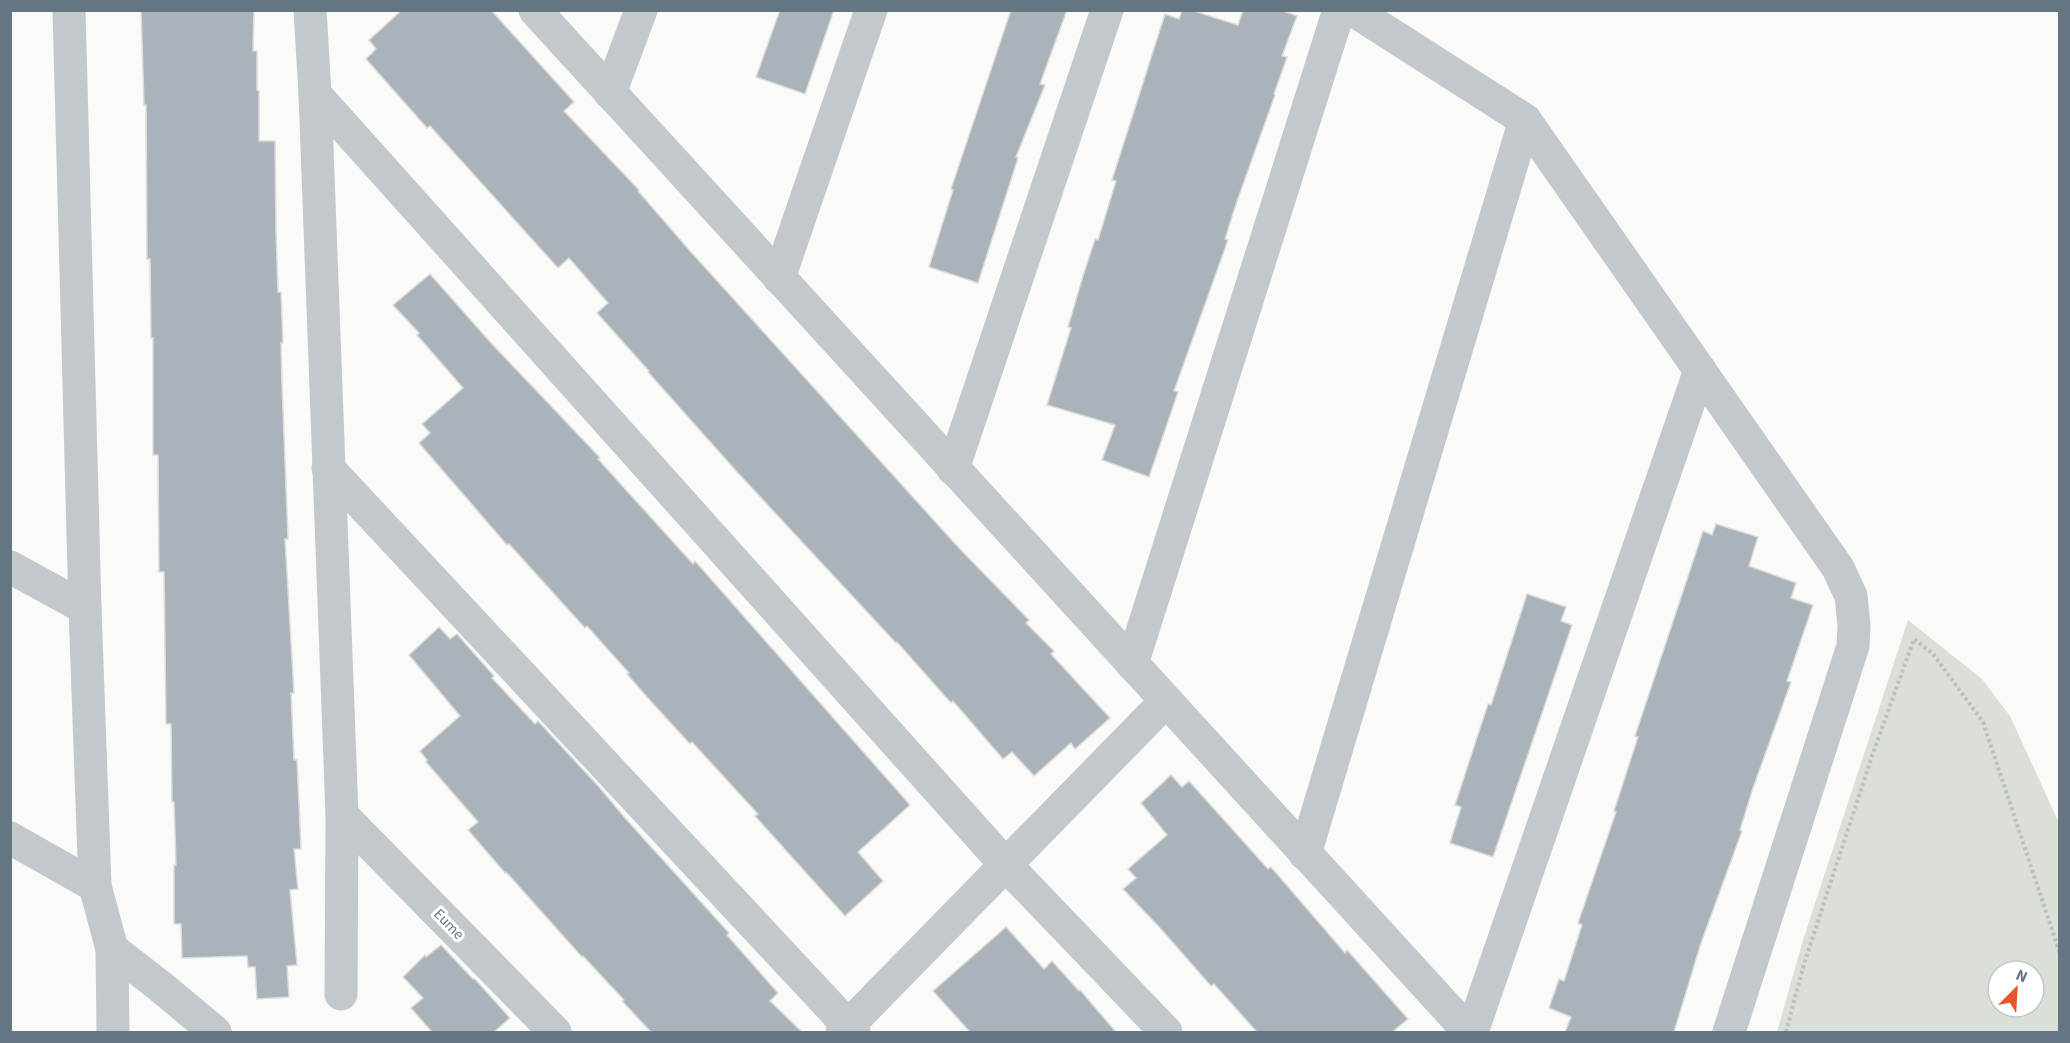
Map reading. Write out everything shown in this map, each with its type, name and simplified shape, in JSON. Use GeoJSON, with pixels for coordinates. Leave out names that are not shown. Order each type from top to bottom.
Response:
{"type":"FeatureCollection","features":[{"type":"Feature","properties":{"kind":"street"},"geometry":{"type":"LineString","coordinates":[[69,10],[95,886],[112,949],[113,1032]]}},
{"type":"Feature","properties":{"kind":"street"},"geometry":{"type":"LineString","coordinates":[[310,10],[342,815],[341,994]]}},
{"type":"Feature","properties":{"kind":"street"},"geometry":{"type":"LineString","coordinates":[[535,10],[1470,1032],[1700,370]]}},
{"type":"Feature","properties":{"kind":"street"},"geometry":{"type":"LineString","coordinates":[[610,93],[641,10]]}},
{"type":"Feature","properties":{"kind":"street"},"geometry":{"type":"LineString","coordinates":[[779,278],[871,10]]}},
{"type":"Feature","properties":{"kind":"street"},"geometry":{"type":"LineString","coordinates":[[953,469],[1107,10]]}},
{"type":"Feature","properties":{"kind":"street"},"geometry":{"type":"LineString","coordinates":[[1132,664],[1339,10]]}},
{"type":"Feature","properties":{"kind":"street"},"geometry":{"type":"LineString","coordinates":[[1353,10],[1525,120],[1838,568],[1851,597],[1854,625],[1853,646],[1729,1032]]}},
{"type":"Feature","properties":{"kind":"street"},"geometry":{"type":"LineString","coordinates":[[315,94],[1005,864],[1166,1032]]}},
{"type":"Feature","properties":{"kind":"street"},"geometry":{"type":"LineString","coordinates":[[1305,854],[1525,120]]}},
{"type":"Feature","properties":{"kind":"street"},"geometry":{"type":"LineString","coordinates":[[328,468],[848,1030],[1005,864],[1166,701]]}},
{"type":"Feature","properties":{"kind":"street"},"geometry":{"type":"LineString","coordinates":[[10,567],[85,608]]}},
{"type":"Feature","properties":{"kind":"street","name":"Eume"},"geometry":{"type":"LineString","coordinates":[[342,815],[555,1032]]}},
{"type":"Feature","properties":{"kind":"street"},"geometry":{"type":"LineString","coordinates":[[10,838],[95,886]]}},
{"type":"Feature","properties":{"kind":"street"},"geometry":{"type":"LineString","coordinates":[[112,949],[215,1032]]}},
{"type":"Feature","properties":{"kind":"path"},"geometry":{"type":"LineString","coordinates":[[1786,1032],[1804,964],[1872,756],[1914,639],[1933,654],[1983,722],[2010,810],[2060,954]]}},
{"type":"Feature","properties":{"kind":"shaded area"},"geometry":{"type":"Polygon","coordinates":[[[1908,620],[1982,679],[2010,716],[2059,823],[2059,1032],[1777,1032],[1803,940],[1908,620]]]}},
{"type":"Feature","properties":{"kind":"building"},"geometry":{"type":"Polygon","coordinates":[[[402,10],[491,10],[574,102],[564,111],[639,190],[690,251],[959,548],[1029,620],[1026,623],[1054,651],[1051,654],[1110,718],[1075,749],[1071,743],[1034,776],[1012,752],[1003,759],[953,701],[951,703],[897,642],[738,473],[648,372],[597,313],[608,303],[569,258],[558,268],[430,126],[427,128],[366,59],[376,49],[369,40],[402,10]]]}},
{"type":"Feature","properties":{"kind":"building"},"geometry":{"type":"Polygon","coordinates":[[[780,10],[834,10],[805,94],[756,77],[780,10]]]}},
{"type":"Feature","properties":{"kind":"building"},"geometry":{"type":"Polygon","coordinates":[[[1011,10],[1067,10],[1040,84],[1045,85],[1016,157],[1018,158],[978,283],[929,267],[953,190],[951,189],[1011,10]]]}},
{"type":"Feature","properties":{"kind":"building"},"geometry":{"type":"Polygon","coordinates":[[[1182,10],[1191,10],[1238,25],[1243,10],[1281,10],[1297,16],[1282,56],[1287,57],[1275,95],[1236,204],[1225,239],[1228,240],[1174,391],[1178,392],[1149,477],[1102,460],[1115,425],[1047,405],[1071,328],[1068,327],[1083,276],[1095,239],[1098,240],[1116,181],[1112,180],[1165,14],[1179,19],[1182,10]]]}},
{"type":"Feature","properties":{"kind":"building"},"geometry":{"type":"Polygon","coordinates":[[[141,11],[254,11],[253,51],[257,51],[259,141],[275,141],[276,231],[278,292],[281,292],[283,343],[281,343],[282,384],[288,539],[285,539],[294,693],[291,693],[294,760],[297,760],[301,849],[294,849],[298,889],[290,890],[297,965],[287,966],[289,997],[257,999],[255,967],[248,967],[247,956],[182,958],[181,924],[174,924],[174,865],[176,865],[174,802],[172,802],[171,724],[166,724],[164,572],[159,572],[158,455],[153,455],[153,338],[151,338],[150,259],[147,259],[146,105],[144,105],[141,11]]]}},
{"type":"Feature","properties":{"kind":"building"},"geometry":{"type":"Polygon","coordinates":[[[430,274],[491,343],[600,458],[598,459],[693,564],[695,561],[910,805],[858,852],[883,881],[845,916],[755,816],[758,814],[647,697],[587,626],[585,628],[509,544],[507,545],[419,443],[430,433],[422,424],[463,388],[417,335],[419,333],[393,305],[430,274]]]}},
{"type":"Feature","properties":{"kind":"building"},"geometry":{"type":"Polygon","coordinates":[[[1716,524],[1758,537],[1749,566],[1796,583],[1791,598],[1813,605],[1787,681],[1791,682],[1752,791],[1740,830],[1742,831],[1701,943],[1674,1032],[1565,1032],[1571,1017],[1549,1008],[1559,979],[1564,981],[1582,925],[1578,923],[1616,812],[1614,811],[1638,737],[1635,736],[1703,531],[1712,535],[1716,524]]]}},
{"type":"Feature","properties":{"kind":"building"},"geometry":{"type":"Polygon","coordinates":[[[1527,594],[1566,607],[1561,621],[1572,625],[1493,857],[1450,843],[1461,807],[1455,805],[1527,594]]]}},
{"type":"Feature","properties":{"kind":"building"},"geometry":{"type":"Polygon","coordinates":[[[439,627],[450,639],[457,634],[494,676],[492,678],[535,724],[538,721],[600,788],[729,933],[727,935],[778,993],[770,1001],[802,1032],[651,1032],[505,873],[468,830],[478,822],[426,762],[427,760],[420,751],[460,716],[409,655],[439,627]]]}},
{"type":"Feature","properties":{"kind":"building"},"geometry":{"type":"Polygon","coordinates":[[[1171,775],[1182,787],[1189,781],[1268,869],[1271,867],[1345,953],[1347,950],[1408,1019],[1392,1032],[1257,1032],[1214,984],[1211,986],[1123,889],[1136,878],[1128,869],[1167,835],[1141,803],[1171,775]]]}},
{"type":"Feature","properties":{"kind":"building"},"geometry":{"type":"Polygon","coordinates":[[[1006,927],[1044,969],[1052,961],[1116,1032],[970,1032],[933,991],[1006,927]]]}},
{"type":"Feature","properties":{"kind":"building"},"geometry":{"type":"Polygon","coordinates":[[[441,945],[510,1018],[494,1032],[432,1032],[411,1008],[423,998],[403,977],[425,955],[426,957],[441,945]]]}}]}
